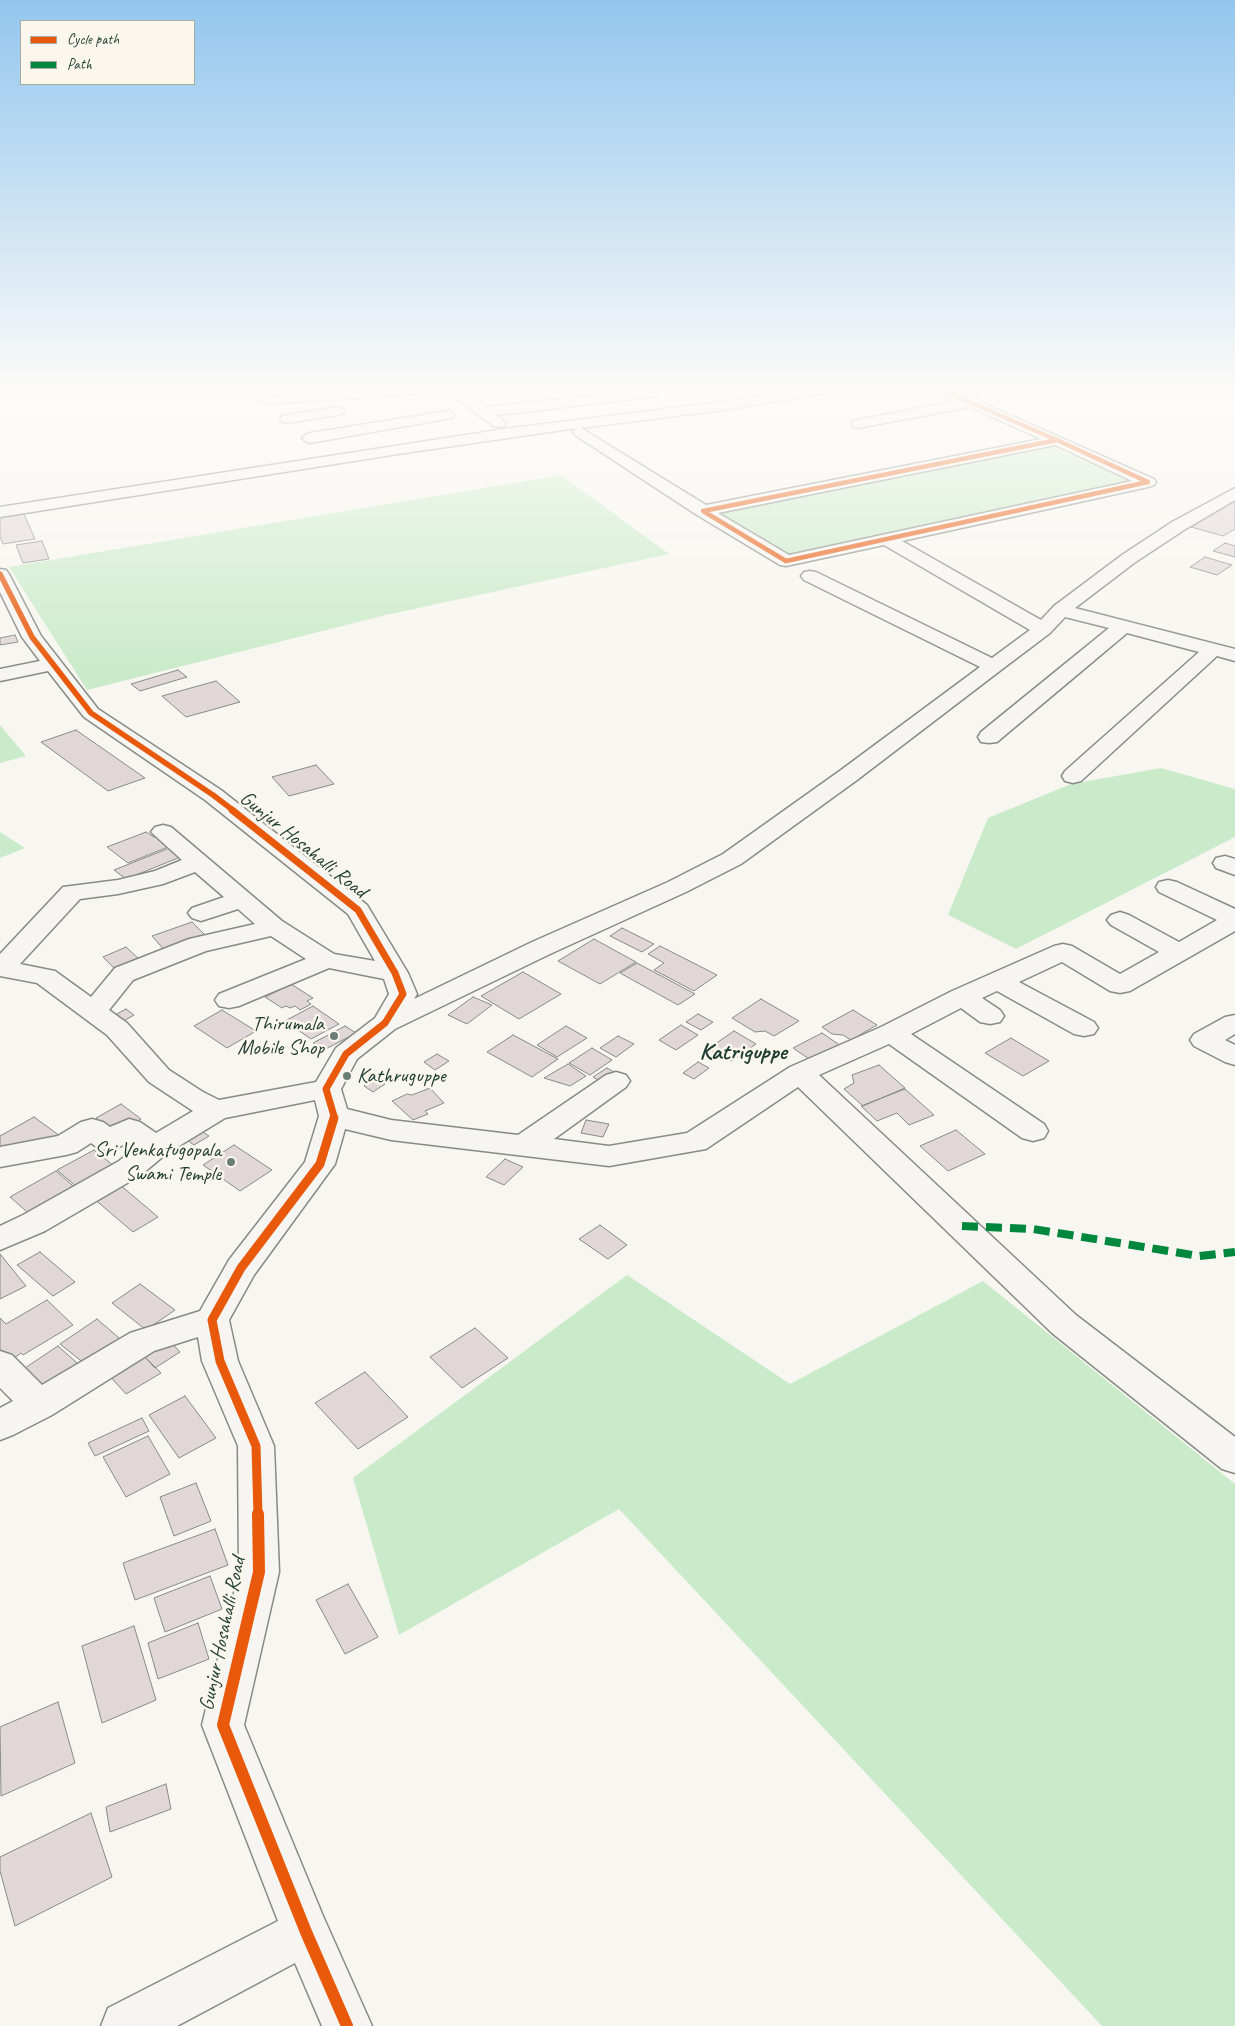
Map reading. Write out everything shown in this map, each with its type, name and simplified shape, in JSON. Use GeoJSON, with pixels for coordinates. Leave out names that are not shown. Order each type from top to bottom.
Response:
{"type":"FeatureCollection","features":[{"type":"Feature","properties":{"kind":"street"},"geometry":{"type":"LineString","coordinates":[[0,512],[192,482]]}},
{"type":"Feature","properties":{"kind":"street"},"geometry":{"type":"LineString","coordinates":[[658,482],[786,561],[1147,482]]}},
{"type":"Feature","properties":{"kind":"street"},"geometry":{"type":"LineString","coordinates":[[704,511],[850,482]]}},
{"type":"Feature","properties":{"kind":"street"},"geometry":{"type":"LineString","coordinates":[[385,1023],[541,948],[677,888],[732,859],[857,769],[1043,629],[1061,610],[1128,558],[1235,493]]}},
{"type":"Feature","properties":{"kind":"street"},"geometry":{"type":"LineString","coordinates":[[888,540],[1043,629]]}},
{"type":"Feature","properties":{"kind":"street","name":"Gunjur Hosahalli Road"},"geometry":{"type":"LineString","coordinates":[[0,574],[27,629],[91,714],[213,795],[358,910],[395,973],[403,994],[385,1023],[346,1054],[330,1103],[320,1164],[241,1268],[212,1320],[220,1362],[256,1446],[259,1572],[223,1725],[306,1932],[347,2026]]}},
{"type":"Feature","properties":{"kind":"street"},"geometry":{"type":"LineString","coordinates":[[810,576],[994,666]]}},
{"type":"Feature","properties":{"kind":"street"},"geometry":{"type":"LineString","coordinates":[[1061,610],[1235,655]]}},
{"type":"Feature","properties":{"kind":"street"},"geometry":{"type":"LineString","coordinates":[[989,737],[1123,626]]}},
{"type":"Feature","properties":{"kind":"street"},"geometry":{"type":"LineString","coordinates":[[1073,776],[1214,649]]}},
{"type":"Feature","properties":{"kind":"street"},"geometry":{"type":"LineString","coordinates":[[0,675],[53,664]]}},
{"type":"Feature","properties":{"kind":"street"},"geometry":{"type":"LineString","coordinates":[[163,832],[273,926],[326,960],[395,973]]}},
{"type":"Feature","properties":{"kind":"street"},"geometry":{"type":"LineString","coordinates":[[1,968],[72,892],[118,887],[163,877],[198,862]]}},
{"type":"Feature","properties":{"kind":"street"},"geometry":{"type":"LineString","coordinates":[[1168,887],[1235,920]]}},
{"type":"Feature","properties":{"kind":"street"},"geometry":{"type":"LineString","coordinates":[[201,914],[242,899]]}},
{"type":"Feature","properties":{"kind":"street"},"geometry":{"type":"LineString","coordinates":[[1120,920],[1178,952]]}},
{"type":"Feature","properties":{"kind":"street"},"geometry":{"type":"LineString","coordinates":[[0,1239],[34,1223],[130,1168],[155,1147],[216,1110],[330,1103],[391,1130],[609,1156],[695,1142],[800,1073],[891,1033],[962,997],[1063,952],[1120,984],[1235,920]]}},
{"type":"Feature","properties":{"kind":"street"},"geometry":{"type":"LineString","coordinates":[[94,1010],[124,974],[198,945],[260,931],[273,926]]}},
{"type":"Feature","properties":{"kind":"street"},"geometry":{"type":"LineString","coordinates":[[229,1000],[326,960]]}},
{"type":"Feature","properties":{"kind":"street"},"geometry":{"type":"LineString","coordinates":[[1,968],[46,977],[94,1010],[117,1029],[159,1076],[192,1099],[216,1110]]}},
{"type":"Feature","properties":{"kind":"street"},"geometry":{"type":"LineString","coordinates":[[998,981],[1084,1028]]}},
{"type":"Feature","properties":{"kind":"street"},"geometry":{"type":"LineString","coordinates":[[962,997],[990,1016]]}},
{"type":"Feature","properties":{"kind":"street"},"geometry":{"type":"LineString","coordinates":[[1235,1023],[1204,1040],[1235,1056]]}},
{"type":"Feature","properties":{"kind":"street"},"geometry":{"type":"LineString","coordinates":[[891,1033],[1033,1131]]}},
{"type":"Feature","properties":{"kind":"street"},"geometry":{"type":"LineString","coordinates":[[800,1073],[1064,1324],[1235,1458]]}},
{"type":"Feature","properties":{"kind":"street"},"geometry":{"type":"LineString","coordinates":[[522,1147],[616,1081]]}},
{"type":"Feature","properties":{"kind":"street"},"geometry":{"type":"LineString","coordinates":[[0,1157],[66,1145],[92,1129],[109,1141],[129,1129],[155,1147]]}},
{"type":"Feature","properties":{"kind":"street"},"geometry":{"type":"LineString","coordinates":[[0,1424],[39,1405],[142,1342],[212,1320]]}},
{"type":"Feature","properties":{"kind":"street"},"geometry":{"type":"LineString","coordinates":[[0,1365],[39,1405]]}},
{"type":"Feature","properties":{"kind":"street"},"geometry":{"type":"LineString","coordinates":[[126,2026],[306,1932]]}},
{"type":"Feature","properties":{"kind":"green space"},"geometry":{"type":"Polygon","coordinates":[[[522,482],[570,482],[669,554],[386,615],[87,690],[9,567],[522,482]]]}},
{"type":"Feature","properties":{"kind":"green space"},"geometry":{"type":"Polygon","coordinates":[[[871,482],[1131,482],[787,555],[718,512],[871,482]]]}},
{"type":"Feature","properties":{"kind":"green space"},"geometry":{"type":"Polygon","coordinates":[[[0,725],[26,756],[0,763],[0,725]]]}},
{"type":"Feature","properties":{"kind":"green space"},"geometry":{"type":"Polygon","coordinates":[[[1161,768],[1235,789],[1235,837],[1016,949],[948,915],[988,818],[1071,784],[1161,768]]]}},
{"type":"Feature","properties":{"kind":"green space"},"geometry":{"type":"Polygon","coordinates":[[[0,832],[25,848],[0,858],[0,832]]]}},
{"type":"Feature","properties":{"kind":"green space"},"geometry":{"type":"Polygon","coordinates":[[[627,1275],[790,1384],[983,1281],[1235,1484],[1235,2026],[1102,2026],[619,1509],[399,1635],[353,1478],[627,1275]]]}},
{"type":"Feature","properties":{"kind":"building"},"geometry":{"type":"Polygon","coordinates":[[[1228,500],[1235,502],[1235,529],[1223,536],[1184,525],[1228,500]]]}},
{"type":"Feature","properties":{"kind":"building"},"geometry":{"type":"Polygon","coordinates":[[[23,512],[35,539],[3,544],[0,537],[0,515],[23,512]]]}},
{"type":"Feature","properties":{"kind":"building"},"geometry":{"type":"Polygon","coordinates":[[[42,541],[49,559],[23,563],[16,545],[42,541]]]}},
{"type":"Feature","properties":{"kind":"building"},"geometry":{"type":"Polygon","coordinates":[[[1225,543],[1235,546],[1235,557],[1213,551],[1225,543]]]}},
{"type":"Feature","properties":{"kind":"building"},"geometry":{"type":"Polygon","coordinates":[[[1205,557],[1232,565],[1217,575],[1190,567],[1205,557]]]}},
{"type":"Feature","properties":{"kind":"building"},"geometry":{"type":"Polygon","coordinates":[[[15,635],[18,642],[0,645],[0,638],[15,635]]]}},
{"type":"Feature","properties":{"kind":"building"},"geometry":{"type":"Polygon","coordinates":[[[178,670],[187,677],[140,691],[131,684],[178,670]]]}},
{"type":"Feature","properties":{"kind":"building"},"geometry":{"type":"Polygon","coordinates":[[[216,681],[240,702],[186,717],[162,696],[216,681]]]}},
{"type":"Feature","properties":{"kind":"building"},"geometry":{"type":"Polygon","coordinates":[[[76,730],[145,778],[108,791],[41,742],[76,730]]]}},
{"type":"Feature","properties":{"kind":"building"},"geometry":{"type":"Polygon","coordinates":[[[316,765],[334,784],[289,796],[272,777],[316,765]]]}},
{"type":"Feature","properties":{"kind":"building"},"geometry":{"type":"Polygon","coordinates":[[[146,832],[154,837],[159,835],[173,845],[128,863],[107,847],[146,832]]]}},
{"type":"Feature","properties":{"kind":"building"},"geometry":{"type":"Polygon","coordinates":[[[172,847],[183,856],[126,879],[114,870],[172,847]]]}},
{"type":"Feature","properties":{"kind":"building"},"geometry":{"type":"Polygon","coordinates":[[[192,922],[208,938],[167,953],[152,936],[192,922]]]}},
{"type":"Feature","properties":{"kind":"building"},"geometry":{"type":"Polygon","coordinates":[[[622,928],[654,944],[642,952],[610,936],[622,928]]]}},
{"type":"Feature","properties":{"kind":"building"},"geometry":{"type":"Polygon","coordinates":[[[594,939],[636,962],[600,984],[558,961],[594,939]]]}},
{"type":"Feature","properties":{"kind":"building"},"geometry":{"type":"Polygon","coordinates":[[[660,946],[717,975],[694,991],[654,970],[664,963],[648,954],[660,946]]]}},
{"type":"Feature","properties":{"kind":"building"},"geometry":{"type":"Polygon","coordinates":[[[126,947],[141,961],[117,971],[103,957],[126,947]]]}},
{"type":"Feature","properties":{"kind":"building"},"geometry":{"type":"Polygon","coordinates":[[[637,963],[695,994],[678,1005],[620,973],[637,963]]]}},
{"type":"Feature","properties":{"kind":"building"},"geometry":{"type":"Polygon","coordinates":[[[523,972],[561,994],[519,1019],[481,996],[523,972]]]}},
{"type":"Feature","properties":{"kind":"building"},"geometry":{"type":"Polygon","coordinates":[[[291,984],[313,998],[307,1001],[311,1004],[300,1010],[295,1006],[282,1008],[265,997],[291,984]]]}},
{"type":"Feature","properties":{"kind":"building"},"geometry":{"type":"Polygon","coordinates":[[[473,997],[492,1005],[467,1024],[448,1015],[473,997]]]}},
{"type":"Feature","properties":{"kind":"building"},"geometry":{"type":"Polygon","coordinates":[[[761,999],[799,1021],[774,1036],[765,1031],[755,1032],[732,1018],[761,999]]]}},
{"type":"Feature","properties":{"kind":"building"},"geometry":{"type":"Polygon","coordinates":[[[313,1006],[339,1024],[311,1039],[285,1021],[313,1006]]]}},
{"type":"Feature","properties":{"kind":"building"},"geometry":{"type":"Polygon","coordinates":[[[126,1009],[134,1015],[122,1022],[113,1016],[126,1009]]]}},
{"type":"Feature","properties":{"kind":"building"},"geometry":{"type":"Polygon","coordinates":[[[222,1010],[256,1031],[227,1048],[194,1026],[222,1010]]]}},
{"type":"Feature","properties":{"kind":"building"},"geometry":{"type":"Polygon","coordinates":[[[853,1010],[877,1025],[851,1040],[843,1035],[832,1034],[822,1027],[853,1010]]]}},
{"type":"Feature","properties":{"kind":"building"},"geometry":{"type":"Polygon","coordinates":[[[698,1014],[713,1022],[701,1030],[686,1022],[698,1014]]]}},
{"type":"Feature","properties":{"kind":"building"},"geometry":{"type":"Polygon","coordinates":[[[681,1025],[698,1035],[676,1050],[659,1040],[681,1025]]]}},
{"type":"Feature","properties":{"kind":"building"},"geometry":{"type":"Polygon","coordinates":[[[345,1026],[356,1033],[324,1050],[313,1043],[345,1026]]]}},
{"type":"Feature","properties":{"kind":"building"},"geometry":{"type":"Polygon","coordinates":[[[566,1026],[587,1038],[557,1057],[537,1045],[566,1026]]]}},
{"type":"Feature","properties":{"kind":"building"},"geometry":{"type":"Polygon","coordinates":[[[734,1031],[756,1044],[731,1061],[708,1049],[734,1031]]]}},
{"type":"Feature","properties":{"kind":"building"},"geometry":{"type":"Polygon","coordinates":[[[822,1033],[844,1048],[815,1063],[793,1048],[822,1033]]]}},
{"type":"Feature","properties":{"kind":"building"},"geometry":{"type":"Polygon","coordinates":[[[513,1035],[558,1059],[532,1077],[487,1052],[513,1035]]]}},
{"type":"Feature","properties":{"kind":"building"},"geometry":{"type":"Polygon","coordinates":[[[618,1036],[634,1044],[616,1057],[600,1048],[618,1036]]]}},
{"type":"Feature","properties":{"kind":"building"},"geometry":{"type":"Polygon","coordinates":[[[1011,1038],[1049,1061],[1023,1076],[985,1053],[1011,1038]]]}},
{"type":"Feature","properties":{"kind":"building"},"geometry":{"type":"Polygon","coordinates":[[[592,1048],[612,1060],[590,1075],[569,1063],[592,1048]]]}},
{"type":"Feature","properties":{"kind":"building"},"geometry":{"type":"Polygon","coordinates":[[[437,1054],[449,1061],[435,1070],[424,1062],[437,1054]]]}},
{"type":"Feature","properties":{"kind":"building"},"geometry":{"type":"Polygon","coordinates":[[[698,1062],[709,1068],[694,1079],[683,1073],[698,1062]]]}},
{"type":"Feature","properties":{"kind":"building"},"geometry":{"type":"Polygon","coordinates":[[[568,1064],[586,1076],[570,1086],[544,1078],[568,1064]]]}},
{"type":"Feature","properties":{"kind":"building"},"geometry":{"type":"Polygon","coordinates":[[[879,1065],[905,1088],[863,1106],[844,1089],[854,1083],[852,1075],[879,1065]]]}},
{"type":"Feature","properties":{"kind":"building"},"geometry":{"type":"Polygon","coordinates":[[[607,1068],[616,1073],[601,1082],[593,1077],[607,1068]]]}},
{"type":"Feature","properties":{"kind":"building"},"geometry":{"type":"Polygon","coordinates":[[[375,1078],[385,1084],[373,1092],[364,1086],[375,1078]]]}},
{"type":"Feature","properties":{"kind":"building"},"geometry":{"type":"Polygon","coordinates":[[[430,1088],[444,1103],[425,1111],[428,1114],[413,1120],[392,1101],[407,1094],[412,1095],[430,1088]]]}},
{"type":"Feature","properties":{"kind":"building"},"geometry":{"type":"Polygon","coordinates":[[[905,1089],[934,1115],[909,1125],[897,1113],[877,1121],[861,1106],[905,1089]]]}},
{"type":"Feature","properties":{"kind":"building"},"geometry":{"type":"Polygon","coordinates":[[[121,1104],[141,1119],[116,1134],[96,1118],[121,1104]]]}},
{"type":"Feature","properties":{"kind":"building"},"geometry":{"type":"Polygon","coordinates":[[[34,1117],[60,1136],[0,1149],[0,1136],[34,1117]]]}},
{"type":"Feature","properties":{"kind":"building"},"geometry":{"type":"Polygon","coordinates":[[[586,1120],[609,1124],[603,1137],[581,1133],[586,1120]]]}},
{"type":"Feature","properties":{"kind":"building"},"geometry":{"type":"Polygon","coordinates":[[[198,1129],[209,1136],[194,1145],[184,1138],[198,1129]]]}},
{"type":"Feature","properties":{"kind":"building"},"geometry":{"type":"Polygon","coordinates":[[[956,1130],[985,1154],[948,1171],[920,1146],[956,1130]]]}},
{"type":"Feature","properties":{"kind":"building"},"geometry":{"type":"Polygon","coordinates":[[[234,1145],[272,1170],[240,1191],[203,1165],[234,1145]]]}},
{"type":"Feature","properties":{"kind":"building"},"geometry":{"type":"Polygon","coordinates":[[[94,1150],[119,1170],[82,1191],[57,1170],[94,1150]]]}},
{"type":"Feature","properties":{"kind":"building"},"geometry":{"type":"Polygon","coordinates":[[[505,1159],[523,1167],[504,1185],[486,1177],[505,1159]]]}},
{"type":"Feature","properties":{"kind":"building"},"geometry":{"type":"Polygon","coordinates":[[[56,1171],[79,1191],[34,1218],[10,1197],[56,1171]]]}},
{"type":"Feature","properties":{"kind":"building"},"geometry":{"type":"Polygon","coordinates":[[[119,1184],[158,1217],[133,1232],[93,1198],[119,1184]]]}},
{"type":"Feature","properties":{"kind":"building"},"geometry":{"type":"Polygon","coordinates":[[[600,1225],[627,1245],[608,1259],[579,1239],[600,1225]]]}},
{"type":"Feature","properties":{"kind":"building"},"geometry":{"type":"Polygon","coordinates":[[[40,1252],[75,1282],[53,1296],[17,1265],[40,1252]]]}},
{"type":"Feature","properties":{"kind":"building"},"geometry":{"type":"Polygon","coordinates":[[[0,1254],[26,1286],[0,1299],[0,1254]]]}},
{"type":"Feature","properties":{"kind":"building"},"geometry":{"type":"Polygon","coordinates":[[[140,1284],[175,1310],[146,1330],[112,1303],[140,1284]]]}},
{"type":"Feature","properties":{"kind":"building"},"geometry":{"type":"Polygon","coordinates":[[[47,1300],[73,1325],[10,1361],[0,1351],[0,1318],[6,1324],[47,1300]]]}},
{"type":"Feature","properties":{"kind":"building"},"geometry":{"type":"Polygon","coordinates":[[[97,1319],[126,1344],[90,1368],[60,1344],[97,1319]]]}},
{"type":"Feature","properties":{"kind":"building"},"geometry":{"type":"Polygon","coordinates":[[[475,1328],[508,1358],[462,1388],[430,1357],[475,1328]]]}},
{"type":"Feature","properties":{"kind":"building"},"geometry":{"type":"Polygon","coordinates":[[[168,1339],[180,1352],[155,1368],[142,1354],[168,1339]]]}},
{"type":"Feature","properties":{"kind":"building"},"geometry":{"type":"Polygon","coordinates":[[[58,1346],[86,1371],[52,1394],[25,1368],[58,1346]]]}},
{"type":"Feature","properties":{"kind":"building"},"geometry":{"type":"Polygon","coordinates":[[[140,1352],[161,1373],[126,1394],[106,1372],[140,1352]]]}},
{"type":"Feature","properties":{"kind":"building"},"geometry":{"type":"Polygon","coordinates":[[[365,1372],[408,1417],[358,1449],[315,1403],[365,1372]]]}},
{"type":"Feature","properties":{"kind":"building"},"geometry":{"type":"Polygon","coordinates":[[[185,1396],[216,1438],[179,1458],[149,1415],[185,1396]]]}},
{"type":"Feature","properties":{"kind":"building"},"geometry":{"type":"Polygon","coordinates":[[[142,1418],[149,1431],[95,1456],[88,1443],[142,1418]]]}},
{"type":"Feature","properties":{"kind":"building"},"geometry":{"type":"Polygon","coordinates":[[[148,1436],[170,1474],[126,1497],[103,1457],[148,1436]]]}},
{"type":"Feature","properties":{"kind":"building"},"geometry":{"type":"Polygon","coordinates":[[[196,1483],[211,1521],[174,1536],[160,1497],[196,1483]]]}},
{"type":"Feature","properties":{"kind":"building"},"geometry":{"type":"Polygon","coordinates":[[[215,1529],[228,1565],[135,1600],[123,1563],[215,1529]]]}},
{"type":"Feature","properties":{"kind":"building"},"geometry":{"type":"Polygon","coordinates":[[[210,1576],[222,1609],[165,1632],[154,1598],[210,1576]]]}},
{"type":"Feature","properties":{"kind":"building"},"geometry":{"type":"Polygon","coordinates":[[[348,1584],[378,1637],[345,1654],[316,1600],[348,1584]]]}},
{"type":"Feature","properties":{"kind":"building"},"geometry":{"type":"Polygon","coordinates":[[[198,1623],[209,1659],[158,1679],[148,1643],[198,1623]]]}},
{"type":"Feature","properties":{"kind":"building"},"geometry":{"type":"Polygon","coordinates":[[[134,1626],[156,1700],[102,1723],[82,1646],[134,1626]]]}},
{"type":"Feature","properties":{"kind":"building"},"geometry":{"type":"Polygon","coordinates":[[[58,1702],[75,1763],[1,1796],[0,1727],[58,1702]]]}},
{"type":"Feature","properties":{"kind":"building"},"geometry":{"type":"Polygon","coordinates":[[[166,1784],[171,1809],[110,1832],[106,1807],[166,1784]]]}},
{"type":"Feature","properties":{"kind":"building"},"geometry":{"type":"Polygon","coordinates":[[[91,1813],[112,1877],[15,1926],[0,1871],[0,1857],[91,1813]]]}},
{"type":"Feature","properties":{"kind":"marked path"},"geometry":{"type":"LineString","coordinates":[[962,1226],[1033,1229],[1199,1256],[1235,1252]]}},
{"type":"Feature","properties":{"kind":"cycle path"},"geometry":{"type":"LineString","coordinates":[[850,482],[703,511],[786,561],[1147,482]]}},
{"type":"Feature","properties":{"kind":"cycle path"},"geometry":{"type":"LineString","coordinates":[[0,574],[32,637],[91,713],[213,795],[358,910],[395,973],[403,994],[385,1023],[346,1054],[326,1089],[334,1116],[320,1164],[241,1268],[212,1320],[220,1361],[256,1446],[259,1572],[223,1725],[306,1932],[347,2026]]}},
{"type":"Feature","properties":{"kind":"place","name":"Thirumala Mobile Shop"},"geometry":{"type":"Point","coordinates":[334,1036]}},
{"type":"Feature","properties":{"kind":"place","name":"Kathruguppe"},"geometry":{"type":"Point","coordinates":[347,1076]}},
{"type":"Feature","properties":{"kind":"place","name":"Sri Venkatugopala Swami Temple"},"geometry":{"type":"Point","coordinates":[231,1162]}},
{"type":"Feature","properties":{"kind":"district","name":"Katriguppe"},"geometry":{"type":"Point","coordinates":[743,1053]}}]}
